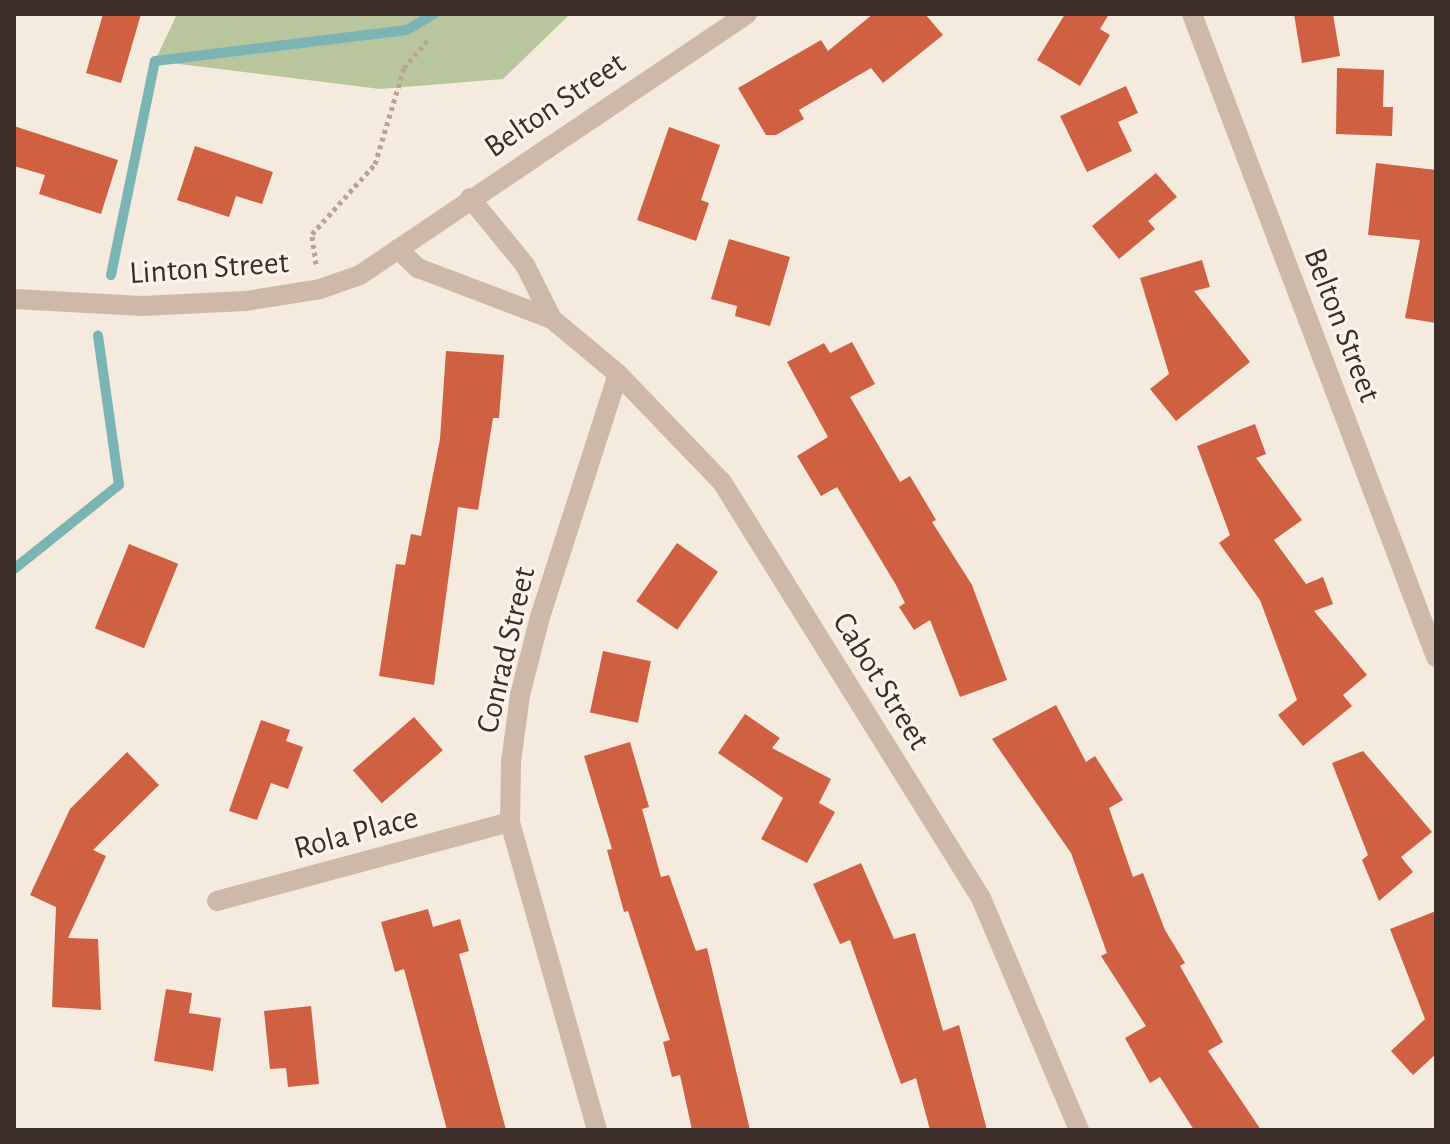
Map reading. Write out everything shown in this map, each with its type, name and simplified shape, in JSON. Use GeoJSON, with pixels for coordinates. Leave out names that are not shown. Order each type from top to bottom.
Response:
{"type":"FeatureCollection","features":[{"type":"Feature","properties":{"kind":"street","name":"Belton Street"},"geometry":{"type":"LineString","coordinates":[[398,249],[747,14]]}},
{"type":"Feature","properties":{"kind":"street","name":"Belton Street"},"geometry":{"type":"LineString","coordinates":[[1192,14],[1436,657]]}},
{"type":"Feature","properties":{"kind":"street","name":"Cabot Street"},"geometry":{"type":"LineString","coordinates":[[470,198],[525,265],[552,319]]}},
{"type":"Feature","properties":{"kind":"street","name":"Cabot Street"},"geometry":{"type":"LineString","coordinates":[[398,249],[418,268],[552,319],[618,374],[722,482],[981,898],[1079,1130]]}},
{"type":"Feature","properties":{"kind":"street","name":"Linton Street"},"geometry":{"type":"LineString","coordinates":[[14,299],[142,306],[246,301],[320,289],[360,275],[398,249]]}},
{"type":"Feature","properties":{"kind":"street","name":"Conrad Street"},"geometry":{"type":"LineString","coordinates":[[597,1130],[510,822],[511,762],[520,695],[618,374]]}},
{"type":"Feature","properties":{"kind":"street","name":"Rola Place"},"geometry":{"type":"LineString","coordinates":[[217,901],[510,822]]}},
{"type":"Feature","properties":{"kind":"path"},"geometry":{"type":"LineString","coordinates":[[320,289],[312,234],[375,164],[404,68],[428,39]]}},
{"type":"Feature","properties":{"kind":"green space"},"geometry":{"type":"Polygon","coordinates":[[[177,14],[570,14],[503,79],[380,89],[155,61],[177,14]]]}},
{"type":"Feature","properties":{"kind":"building"},"geometry":{"type":"Polygon","coordinates":[[[103,14],[141,14],[121,83],[86,73],[103,14]]]}},
{"type":"Feature","properties":{"kind":"building"},"geometry":{"type":"Polygon","coordinates":[[[873,14],[925,14],[943,35],[883,83],[871,68],[799,110],[804,119],[776,135],[766,135],[738,88],[821,40],[828,51],[873,14]]]}},
{"type":"Feature","properties":{"kind":"building"},"geometry":{"type":"Polygon","coordinates":[[[1065,14],[1109,14],[1100,29],[1110,35],[1080,86],[1037,60],[1065,14]]]}},
{"type":"Feature","properties":{"kind":"building"},"geometry":{"type":"Polygon","coordinates":[[[1294,14],[1333,14],[1340,56],[1302,63],[1294,14]]]}},
{"type":"Feature","properties":{"kind":"building"},"geometry":{"type":"Polygon","coordinates":[[[1337,68],[1384,70],[1383,107],[1393,107],[1392,136],[1336,134],[1337,68]]]}},
{"type":"Feature","properties":{"kind":"building"},"geometry":{"type":"Polygon","coordinates":[[[1126,86],[1138,113],[1118,122],[1132,151],[1087,172],[1060,116],[1126,86]]]}},
{"type":"Feature","properties":{"kind":"building"},"geometry":{"type":"Polygon","coordinates":[[[14,126],[118,160],[101,214],[39,194],[45,175],[14,166],[14,126]]]}},
{"type":"Feature","properties":{"kind":"building"},"geometry":{"type":"Polygon","coordinates":[[[669,127],[720,145],[701,200],[709,203],[696,241],[637,220],[669,127]]]}},
{"type":"Feature","properties":{"kind":"building"},"geometry":{"type":"Polygon","coordinates":[[[195,146],[273,172],[262,204],[236,196],[229,217],[177,200],[195,146]]]}},
{"type":"Feature","properties":{"kind":"building"},"geometry":{"type":"Polygon","coordinates":[[[1376,163],[1436,170],[1436,323],[1405,318],[1420,240],[1368,235],[1376,163]]]}},
{"type":"Feature","properties":{"kind":"building"},"geometry":{"type":"Polygon","coordinates":[[[1156,173],[1177,197],[1148,221],[1155,229],[1119,259],[1092,226],[1156,173]]]}},
{"type":"Feature","properties":{"kind":"building"},"geometry":{"type":"Polygon","coordinates":[[[729,239],[790,257],[770,326],[735,316],[737,306],[711,299],[729,239]]]}},
{"type":"Feature","properties":{"kind":"building"},"geometry":{"type":"Polygon","coordinates":[[[1202,260],[1210,287],[1194,291],[1250,362],[1176,421],[1150,389],[1169,374],[1140,278],[1202,260]]]}},
{"type":"Feature","properties":{"kind":"building"},"geometry":{"type":"Polygon","coordinates":[[[852,342],[875,384],[850,397],[900,482],[910,476],[936,520],[932,522],[972,585],[1007,680],[960,697],[930,620],[914,630],[899,607],[905,603],[896,585],[837,487],[821,496],[797,456],[828,437],[787,362],[824,343],[830,353],[852,342]]]}},
{"type":"Feature","properties":{"kind":"building"},"geometry":{"type":"Polygon","coordinates":[[[446,351],[504,355],[499,418],[493,418],[478,510],[458,507],[434,685],[379,676],[396,564],[405,565],[411,534],[421,536],[440,439],[446,351]]]}},
{"type":"Feature","properties":{"kind":"building"},"geometry":{"type":"Polygon","coordinates":[[[1255,424],[1266,454],[1256,458],[1302,520],[1274,540],[1306,584],[1323,577],[1333,604],[1314,611],[1367,675],[1343,695],[1352,706],[1303,746],[1278,715],[1297,700],[1260,600],[1219,543],[1230,535],[1197,446],[1255,424]]]}},
{"type":"Feature","properties":{"kind":"building"},"geometry":{"type":"Polygon","coordinates":[[[677,543],[718,572],[677,630],[636,601],[677,543]]]}},
{"type":"Feature","properties":{"kind":"building"},"geometry":{"type":"Polygon","coordinates":[[[129,544],[178,564],[144,648],[95,628],[129,544]]]}},
{"type":"Feature","properties":{"kind":"building"},"geometry":{"type":"Polygon","coordinates":[[[603,651],[651,661],[638,723],[590,713],[603,651]]]}},
{"type":"Feature","properties":{"kind":"building"},"geometry":{"type":"Polygon","coordinates":[[[1056,705],[1086,762],[1095,756],[1123,800],[1109,808],[1133,877],[1143,873],[1165,930],[1185,963],[1180,966],[1223,1042],[1208,1051],[1261,1130],[1194,1130],[1160,1077],[1150,1083],[1125,1038],[1146,1026],[1101,956],[1107,953],[1071,853],[992,739],[1056,705]]]}},
{"type":"Feature","properties":{"kind":"building"},"geometry":{"type":"Polygon","coordinates":[[[745,714],[780,738],[772,748],[831,779],[819,803],[835,812],[807,863],[761,839],[783,798],[718,753],[745,714]]]}},
{"type":"Feature","properties":{"kind":"building"},"geometry":{"type":"Polygon","coordinates":[[[414,717],[443,750],[382,803],[353,770],[414,717]]]}},
{"type":"Feature","properties":{"kind":"building"},"geometry":{"type":"Polygon","coordinates":[[[261,720],[290,730],[286,741],[303,747],[288,789],[271,783],[257,820],[229,811],[261,720]]]}},
{"type":"Feature","properties":{"kind":"building"},"geometry":{"type":"Polygon","coordinates":[[[630,742],[649,807],[642,809],[661,877],[669,875],[696,951],[707,948],[750,1130],[692,1130],[680,1075],[672,1077],[663,1042],[670,1040],[628,911],[624,912],[607,850],[612,849],[584,756],[630,742]]]}},
{"type":"Feature","properties":{"kind":"building"},"geometry":{"type":"Polygon","coordinates":[[[1363,751],[1432,832],[1401,857],[1413,872],[1379,901],[1362,860],[1368,855],[1332,763],[1363,751]]]}},
{"type":"Feature","properties":{"kind":"building"},"geometry":{"type":"Polygon","coordinates":[[[127,752],[159,785],[93,850],[106,856],[68,938],[98,939],[101,1010],[52,1007],[56,907],[30,895],[70,809],[127,752]]]}},
{"type":"Feature","properties":{"kind":"building"},"geometry":{"type":"Polygon","coordinates":[[[861,863],[894,939],[915,933],[943,1031],[959,1025],[987,1130],[930,1130],[916,1078],[901,1084],[850,940],[840,944],[813,884],[861,863]]]}},
{"type":"Feature","properties":{"kind":"building"},"geometry":{"type":"Polygon","coordinates":[[[428,909],[433,927],[460,919],[469,951],[459,954],[506,1130],[447,1130],[404,969],[395,972],[381,922],[428,909]]]}},
{"type":"Feature","properties":{"kind":"building"},"geometry":{"type":"Polygon","coordinates":[[[1436,911],[1436,1054],[1413,1075],[1391,1051],[1425,1019],[1390,929],[1436,911]]]}},
{"type":"Feature","properties":{"kind":"building"},"geometry":{"type":"Polygon","coordinates":[[[166,989],[192,993],[189,1013],[221,1018],[213,1071],[154,1061],[166,989]]]}},
{"type":"Feature","properties":{"kind":"building"},"geometry":{"type":"Polygon","coordinates":[[[311,1006],[319,1084],[288,1087],[286,1068],[270,1069],[264,1011],[311,1006]]]}},
{"type":"Feature","properties":{"kind":"waterway"},"geometry":{"type":"LineString","coordinates":[[111,275],[155,61],[407,30],[434,14]]}},
{"type":"Feature","properties":{"kind":"waterway"},"geometry":{"type":"LineString","coordinates":[[14,569],[119,485],[98,335]]}}]}
